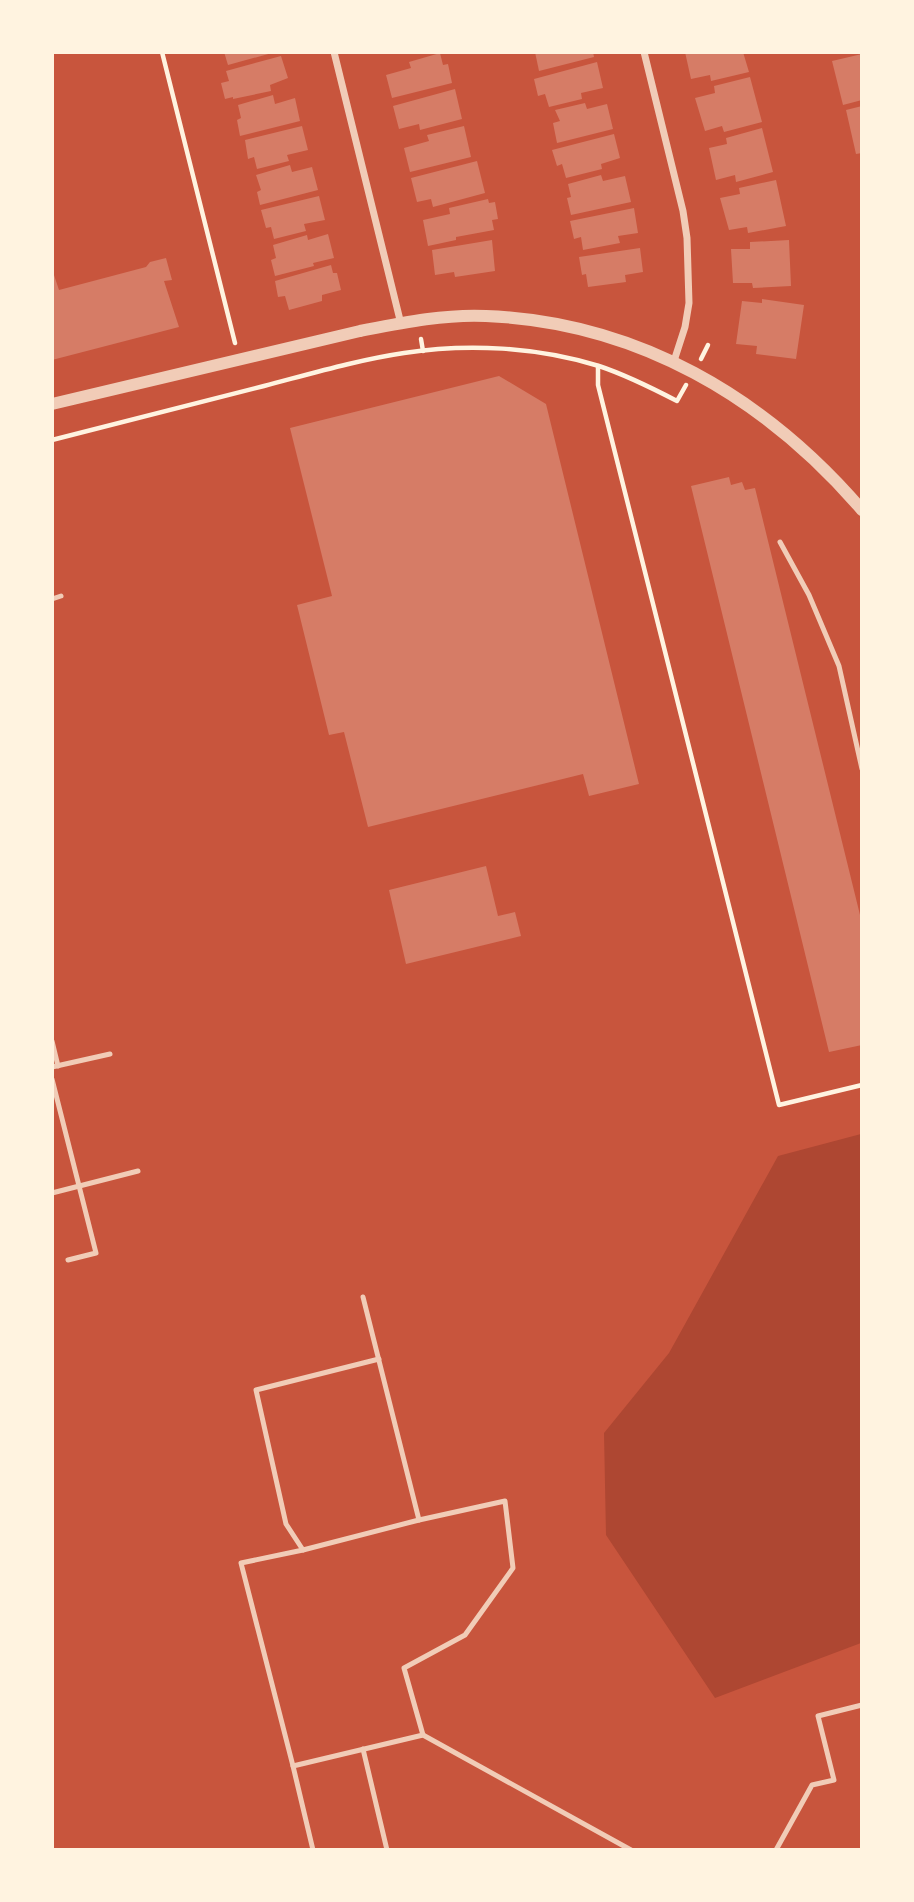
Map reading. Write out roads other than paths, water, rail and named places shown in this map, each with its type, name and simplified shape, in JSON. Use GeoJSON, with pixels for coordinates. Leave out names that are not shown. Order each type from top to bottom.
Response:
{"type":"FeatureCollection","features":[{"type":"Feature","properties":{"kind":"street"},"geometry":{"type":"LineString","coordinates":[[334,52],[401,324]]}},
{"type":"Feature","properties":{"kind":"street"},"geometry":{"type":"LineString","coordinates":[[644,52],[683,211],[690,267],[685,327],[674,362]]}},
{"type":"Feature","properties":{"kind":"street"},"geometry":{"type":"LineString","coordinates":[[52,404],[360,331],[427,319],[484,316],[541,321],[604,335],[674,362],[716,384],[773,424],[831,475],[862,510]]}},
{"type":"Feature","properties":{"kind":"lane"},"geometry":{"type":"LineString","coordinates":[[780,542],[809,595],[839,666],[862,769]]}},
{"type":"Feature","properties":{"kind":"lane"},"geometry":{"type":"LineString","coordinates":[[52,598],[61,596]]}},
{"type":"Feature","properties":{"kind":"lane"},"geometry":{"type":"LineString","coordinates":[[52,1041],[55,1066],[110,1054]]}},
{"type":"Feature","properties":{"kind":"lane"},"geometry":{"type":"LineString","coordinates":[[52,1079],[96,1253],[68,1260]]}},
{"type":"Feature","properties":{"kind":"lane"},"geometry":{"type":"LineString","coordinates":[[52,1193],[138,1171]]}},
{"type":"Feature","properties":{"kind":"lane"},"geometry":{"type":"LineString","coordinates":[[363,1297],[419,1520]]}},
{"type":"Feature","properties":{"kind":"lane"},"geometry":{"type":"LineString","coordinates":[[303,1550],[286,1524],[256,1390],[379,1359]]}},
{"type":"Feature","properties":{"kind":"lane"},"geometry":{"type":"LineString","coordinates":[[313,1850],[241,1563],[505,1501],[513,1568],[465,1635],[404,1668],[423,1735]]}},
{"type":"Feature","properties":{"kind":"lane"},"geometry":{"type":"LineString","coordinates":[[776,1850],[812,1785],[834,1780],[818,1716],[862,1705]]}},
{"type":"Feature","properties":{"kind":"lane"},"geometry":{"type":"LineString","coordinates":[[293,1766],[423,1735],[631,1850]]}},
{"type":"Feature","properties":{"kind":"lane"},"geometry":{"type":"LineString","coordinates":[[363,1749],[387,1850]]}}]}
